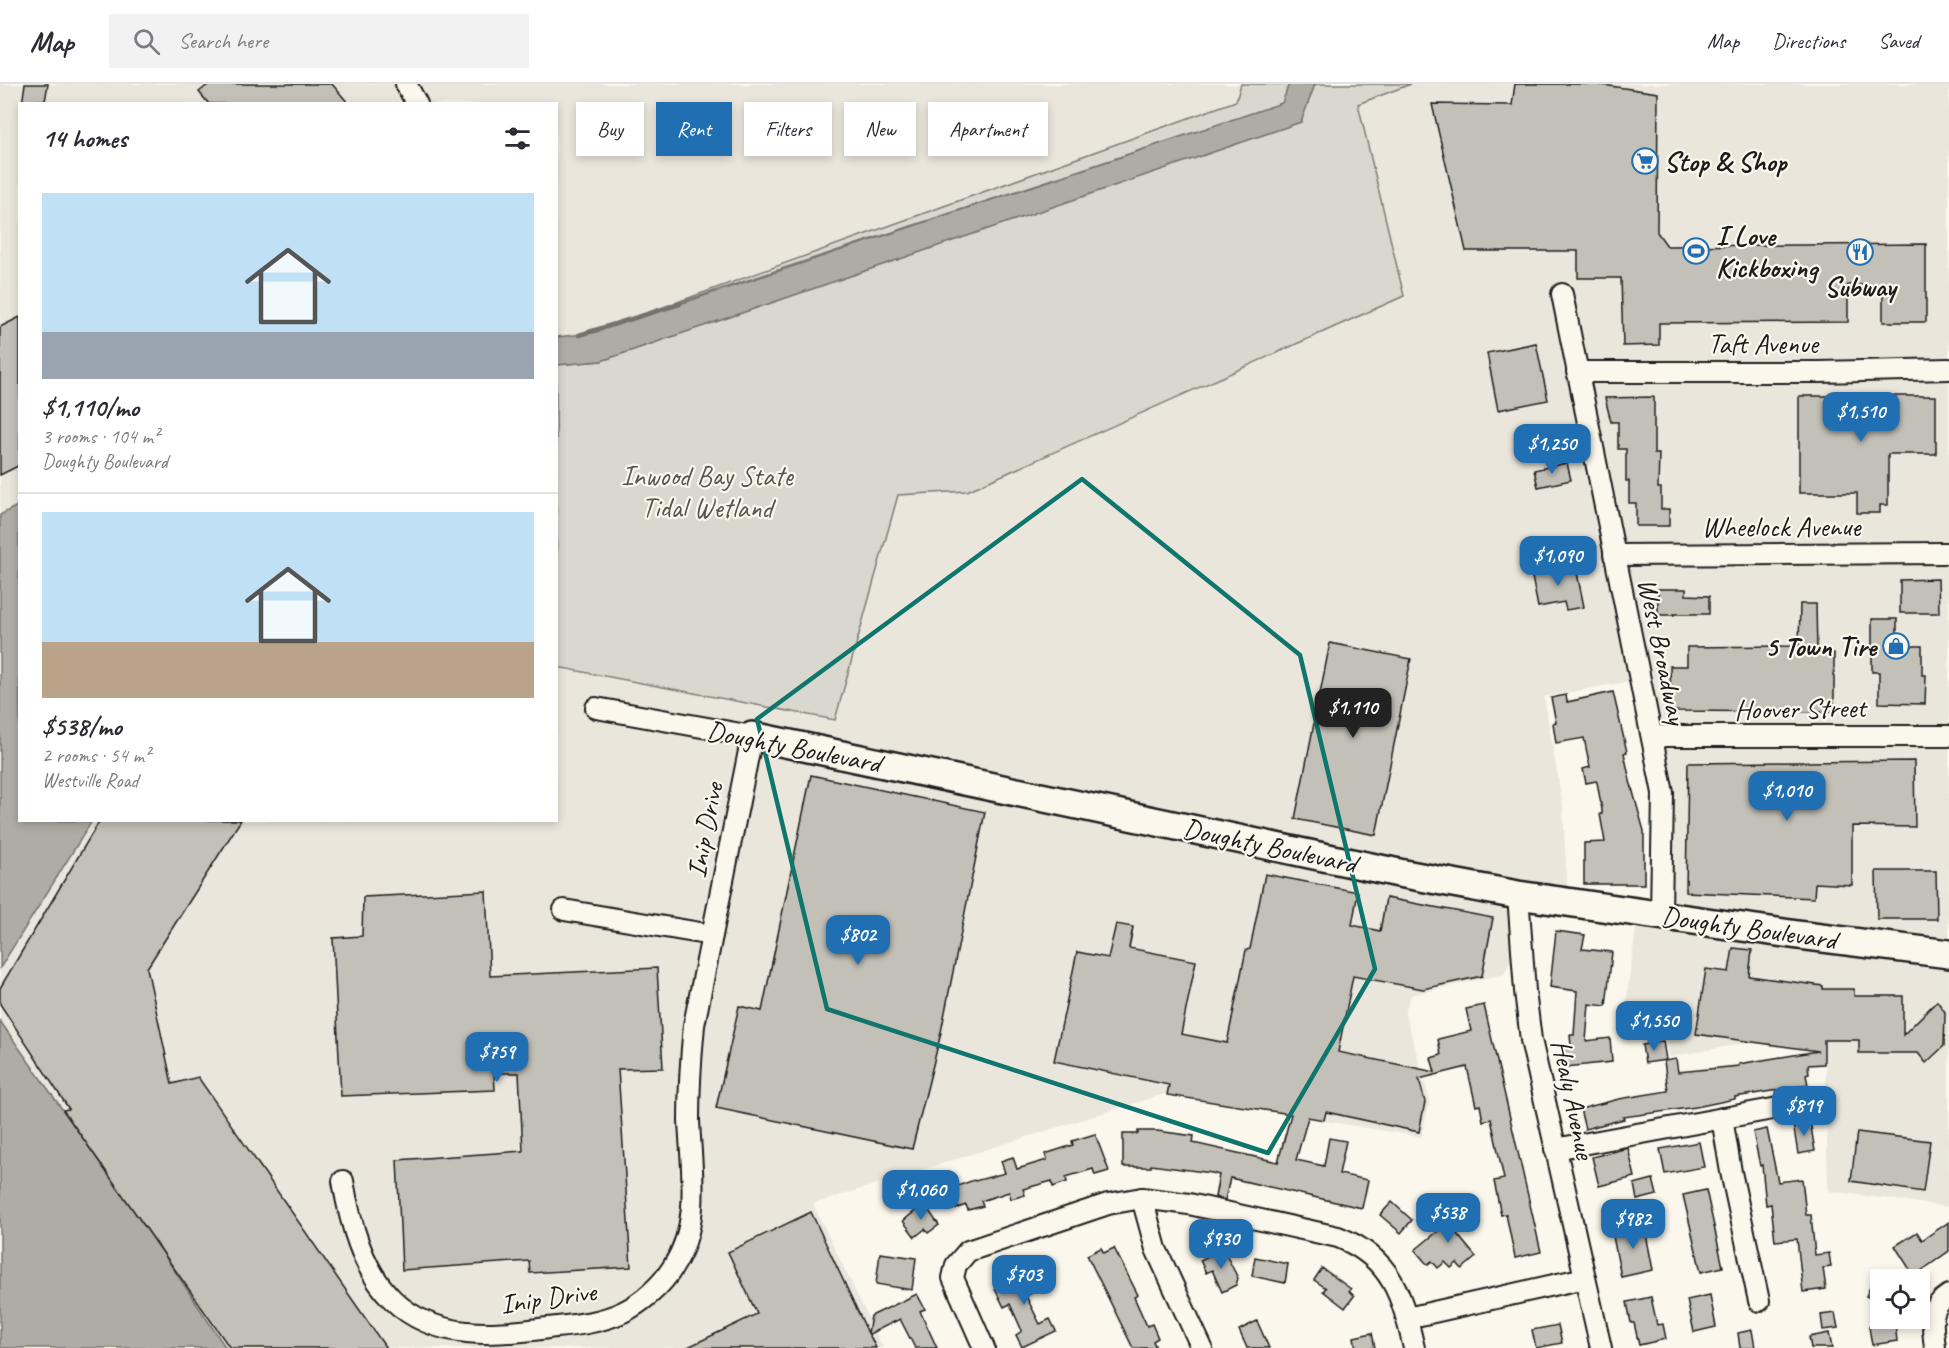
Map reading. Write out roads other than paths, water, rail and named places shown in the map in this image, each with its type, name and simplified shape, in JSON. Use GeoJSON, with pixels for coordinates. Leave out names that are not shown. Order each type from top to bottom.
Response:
{"type":"FeatureCollection","features":[{"type":"Feature","properties":{"kind":"main road","name":"Doughty Boulevard"},"geometry":{"type":"LineString","coordinates":[[752,736],[1388,870],[1518,895],[1949,954]]}},
{"type":"Feature","properties":{"kind":"street"},"geometry":{"type":"LineString","coordinates":[[406,84],[416,102]]}},
{"type":"Feature","properties":{"kind":"street","name":"West Broadway"},"geometry":{"type":"LineString","coordinates":[[1562,294],[1663,793],[1661,915]]}},
{"type":"Feature","properties":{"kind":"street","name":"Taft Avenue"},"geometry":{"type":"LineString","coordinates":[[1577,372],[1819,372],[1949,369]]}},
{"type":"Feature","properties":{"kind":"street","name":"Wheelock Avenue"},"geometry":{"type":"LineString","coordinates":[[1614,555],[1949,553]]}},
{"type":"Feature","properties":{"kind":"street","name":"Doughty Boulevard"},"geometry":{"type":"LineString","coordinates":[[596,708],[752,736]]}},
{"type":"Feature","properties":{"kind":"street","name":"Inip Drive"},"geometry":{"type":"LineString","coordinates":[[343,1181],[348,1207],[369,1267],[393,1300],[410,1314],[423,1320],[473,1334],[504,1334],[595,1322],[626,1310],[648,1296],[674,1267],[687,1238],[694,1195],[689,1119],[690,1063],[694,1025],[752,736]]}},
{"type":"Feature","properties":{"kind":"street","name":"Hoover Street"},"geometry":{"type":"LineString","coordinates":[[1652,736],[1949,736]]}},
{"type":"Feature","properties":{"kind":"street","name":"Healy Avenue"},"geometry":{"type":"LineString","coordinates":[[1518,895],[1531,1040],[1601,1348]]}},
{"type":"Feature","properties":{"kind":"street"},"geometry":{"type":"LineString","coordinates":[[564,910],[712,935]]}},
{"type":"Feature","properties":{"kind":"street"},"geometry":{"type":"LineString","coordinates":[[1555,1149],[1822,1100]]}},
{"type":"Feature","properties":{"kind":"street"},"geometry":{"type":"LineString","coordinates":[[1722,1119],[1759,1301]]}},
{"type":"Feature","properties":{"kind":"street"},"geometry":{"type":"LineString","coordinates":[[1142,1198],[1156,1250],[1202,1348]]}},
{"type":"Feature","properties":{"kind":"street"},"geometry":{"type":"LineString","coordinates":[[984,1348],[953,1278],[959,1261],[968,1251],[1108,1204],[1142,1198],[1189,1204],[1352,1243],[1373,1257],[1389,1274],[1407,1318],[1414,1348]]}},
{"type":"Feature","properties":{"kind":"street"},"geometry":{"type":"LineString","coordinates":[[1407,1318],[1585,1278]]}},
{"type":"Feature","properties":{"kind":"street"},"geometry":{"type":"LineString","coordinates":[[1935,1348],[1934,1311],[1949,1295]]}},
{"type":"Feature","properties":{"kind":"waterway"},"geometry":{"type":"LineString","coordinates":[[579,335],[680,304]]}},
{"type":"Feature","properties":{"kind":"place","name":"Stop & Shop"},"geometry":{"type":"Point","coordinates":[1645,161]}},
{"type":"Feature","properties":{"kind":"place","name":"I Love Kickboxing"},"geometry":{"type":"Point","coordinates":[1696,251]}},
{"type":"Feature","properties":{"kind":"place","name":"Subway"},"geometry":{"type":"Point","coordinates":[1860,252]}},
{"type":"Feature","properties":{"kind":"place","name":"5 Town Tire"},"geometry":{"type":"Point","coordinates":[1896,646]}},
{"type":"Feature","properties":{"kind":"park label","name":"Inwood Bay State Tidal Wetland"},"geometry":{"type":"Point","coordinates":[707,491]}}]}
